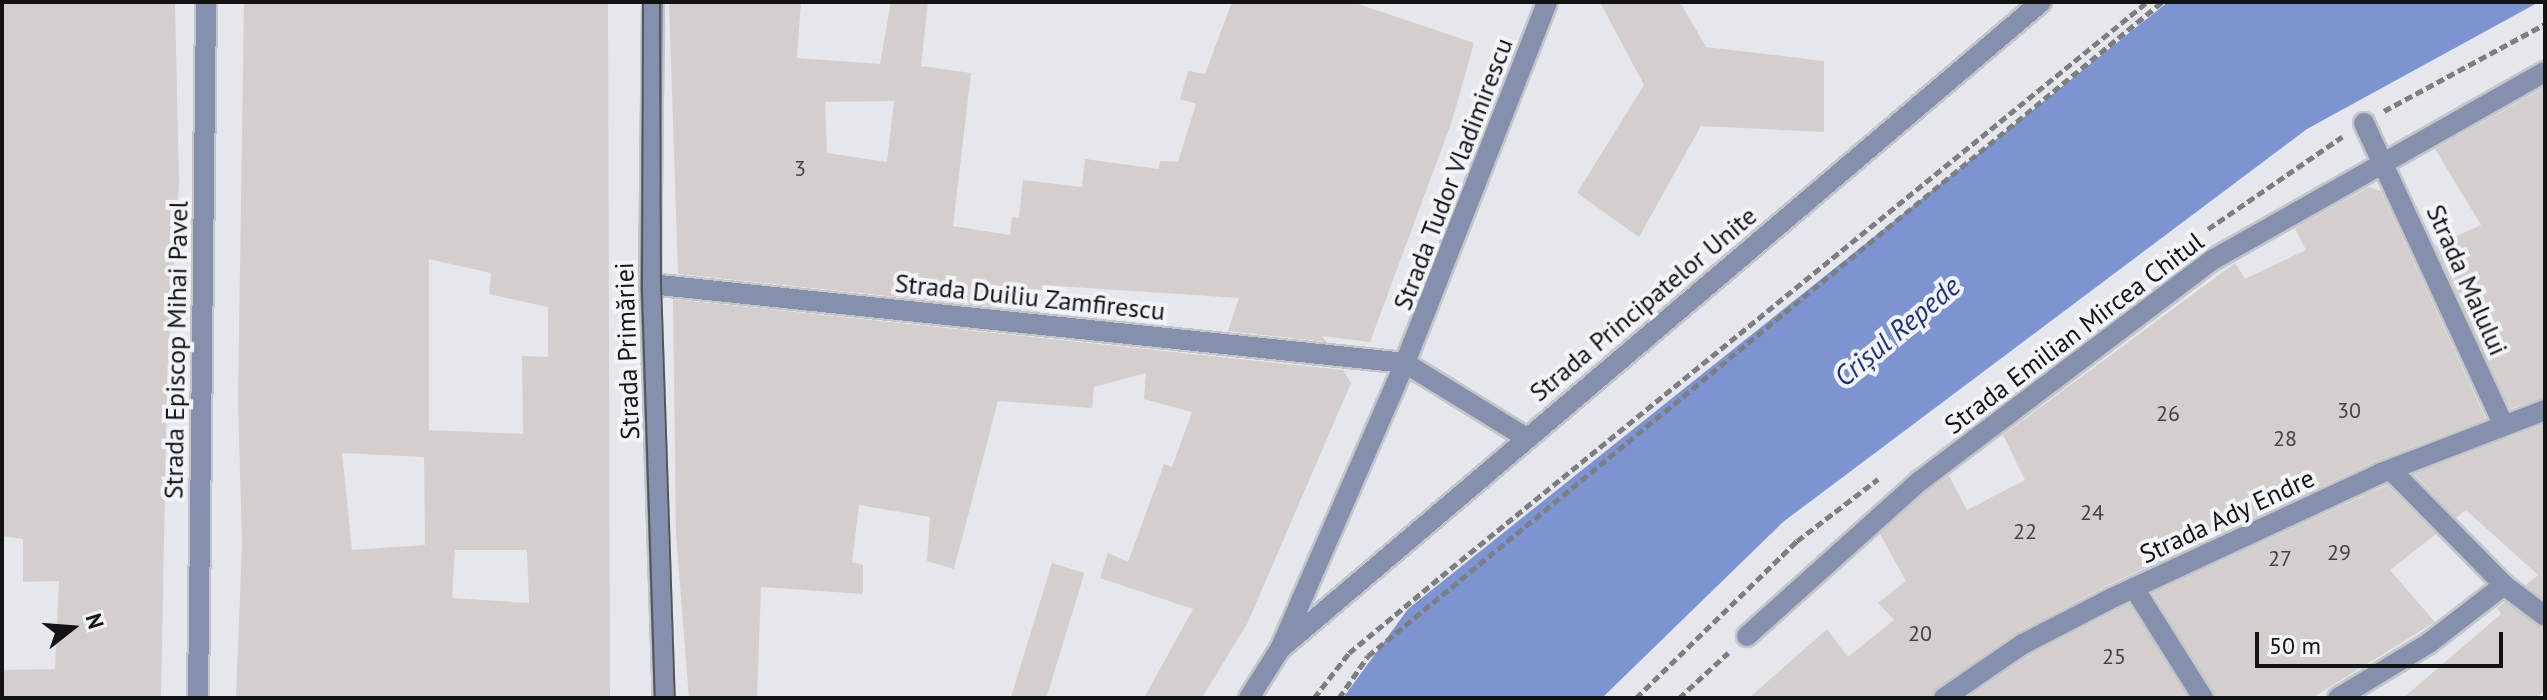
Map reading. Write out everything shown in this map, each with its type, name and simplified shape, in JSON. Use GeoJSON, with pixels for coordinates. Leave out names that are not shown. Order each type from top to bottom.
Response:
{"type":"FeatureCollection","features":[{"type":"Feature","properties":{"kind":"street","name":"Strada Episcop Mihai Pavel"},"geometry":{"type":"LineString","coordinates":[[198,698],[206,2]]}},
{"type":"Feature","properties":{"kind":"street","name":"Strada Primăriei"},"geometry":{"type":"LineString","coordinates":[[653,2],[650,284],[664,698]]}},
{"type":"Feature","properties":{"kind":"street","name":"Strada Tudor Vladimirescu"},"geometry":{"type":"LineString","coordinates":[[1249,698],[1280,649],[1405,363],[1547,2]]}},
{"type":"Feature","properties":{"kind":"street","name":"Strada Principatelor Unite"},"geometry":{"type":"LineString","coordinates":[[1280,649],[1525,437],[2041,2]]}},
{"type":"Feature","properties":{"kind":"street","name":"Strada Emilian Mircea Chitul"},"geometry":{"type":"LineString","coordinates":[[1747,636],[1920,481],[2214,259],[2383,159],[2545,72]]}},
{"type":"Feature","properties":{"kind":"street","name":"Strada Malului"},"geometry":{"type":"LineString","coordinates":[[2364,123],[2502,422]]}},
{"type":"Feature","properties":{"kind":"street","name":"Strada Duiliu Zamfirescu"},"geometry":{"type":"LineString","coordinates":[[650,284],[1405,363]]}},
{"type":"Feature","properties":{"kind":"street"},"geometry":{"type":"LineString","coordinates":[[1405,363],[1525,437]]}},
{"type":"Feature","properties":{"kind":"street","name":"Strada Ady Endre"},"geometry":{"type":"LineString","coordinates":[[1944,698],[2023,644],[2134,588],[2391,470],[2502,422],[2545,410]]}},
{"type":"Feature","properties":{"kind":"street"},"geometry":{"type":"LineString","coordinates":[[2391,470],[2504,585],[2545,616]]}},
{"type":"Feature","properties":{"kind":"street"},"geometry":{"type":"LineString","coordinates":[[2338,698],[2429,643],[2504,585]]}},
{"type":"Feature","properties":{"kind":"street"},"geometry":{"type":"LineString","coordinates":[[2134,588],[2203,698]]}},
{"type":"Feature","properties":{"kind":"path"},"geometry":{"type":"LineString","coordinates":[[1314,698],[1349,653],[2147,2]]}},
{"type":"Feature","properties":{"kind":"path"},"geometry":{"type":"LineString","coordinates":[[1339,698],[1368,656],[2162,2]]}},
{"type":"Feature","properties":{"kind":"path"},"geometry":{"type":"LineString","coordinates":[[1679,698],[1747,636]]}},
{"type":"Feature","properties":{"kind":"water","name":"Crișul Repede"},"geometry":{"type":"Polygon","coordinates":[[[2168,2],[2539,2],[2307,129],[1783,522],[1602,698],[1343,698],[1408,609],[2168,2]]]}},
{"type":"Feature","properties":{"kind":"building"},"geometry":{"type":"Polygon","coordinates":[[[2,2],[175,2],[179,184],[167,382],[161,698],[2,698],[2,670],[55,669],[59,581],[23,582],[23,539],[2,536],[2,2]]]}},
{"type":"Feature","properties":{"kind":"building"},"geometry":{"type":"Polygon","coordinates":[[[244,2],[608,2],[610,698],[236,698],[242,543],[238,401],[244,2]],[[429,259],[429,430],[523,434],[522,356],[548,357],[548,307],[489,294],[491,273],[429,259]],[[342,453],[352,550],[425,545],[424,457],[342,453]],[[455,550],[452,598],[529,603],[527,550],[455,550]]]}},
{"type":"Feature","properties":{"kind":"building"},"geometry":{"type":"Polygon","coordinates":[[[669,2],[801,2],[797,58],[880,64],[891,2],[928,2],[921,66],[971,73],[953,226],[1010,235],[1012,217],[1019,218],[1023,180],[1082,187],[1085,159],[1159,169],[1160,161],[1178,162],[1196,104],[1180,99],[1188,71],[1205,74],[1232,2],[1352,2],[1474,43],[1452,121],[1370,342],[1322,336],[1326,342],[1228,331],[1239,298],[1042,285],[1039,312],[678,274],[669,2]],[[894,101],[825,102],[827,153],[887,162],[894,101]]]}},
{"type":"Feature","properties":{"kind":"building"},"geometry":{"type":"Polygon","coordinates":[[[1600,2],[1680,2],[1706,47],[1824,61],[1824,132],[1701,126],[1639,237],[1577,193],[1644,85],[1600,2]]]}},
{"type":"Feature","properties":{"kind":"building"},"geometry":{"type":"Polygon","coordinates":[[[2545,87],[2545,397],[2510,409],[2435,246],[2481,225],[2435,149],[2545,87]]]}},
{"type":"Feature","properties":{"kind":"building"},"geometry":{"type":"Polygon","coordinates":[[[2369,187],[2381,191],[2486,419],[2376,461],[2106,586],[2016,633],[1937,687],[1931,698],[1749,698],[1827,629],[1848,657],[1894,620],[1878,603],[1906,581],[1880,534],[1928,491],[1949,476],[1967,510],[2025,480],[2003,435],[2235,263],[2245,279],[2306,250],[2295,228],[2369,187]]]}},
{"type":"Feature","properties":{"kind":"building"},"geometry":{"type":"Polygon","coordinates":[[[673,299],[1343,370],[1351,383],[1248,622],[1202,698],[1144,698],[1193,609],[1100,578],[1108,553],[1128,562],[1164,464],[1172,467],[1192,412],[1144,399],[1146,373],[1094,387],[1092,408],[998,401],[954,569],[927,561],[930,517],[859,505],[852,562],[863,565],[863,594],[761,587],[757,698],[689,698],[676,535],[673,299]]]}},
{"type":"Feature","properties":{"kind":"building"},"geometry":{"type":"Polygon","coordinates":[[[2545,424],[2545,600],[2526,585],[2538,575],[2466,510],[2456,518],[2414,474],[2545,424]]]}},
{"type":"Feature","properties":{"kind":"building"},"geometry":{"type":"Polygon","coordinates":[[[2387,485],[2436,534],[2390,570],[2435,622],[2312,698],[2216,698],[2153,593],[2387,485]]]}},
{"type":"Feature","properties":{"kind":"building"},"geometry":{"type":"Polygon","coordinates":[[[1052,563],[1085,573],[1046,698],[1011,698],[1052,563]]]}},
{"type":"Feature","properties":{"kind":"building"},"geometry":{"type":"Polygon","coordinates":[[[2505,602],[2545,629],[2545,689],[2537,698],[2403,698],[2501,614],[2497,608],[2505,602]]]}},
{"type":"Feature","properties":{"kind":"building"},"geometry":{"type":"Polygon","coordinates":[[[2129,604],[2188,698],[1967,698],[2030,655],[2129,604]]]}},
{"type":"Feature","properties":{"kind":"tram line"},"geometry":{"type":"LineString","coordinates":[[643,2],[642,291],[655,698]]}},
{"type":"Feature","properties":{"kind":"tram line"},"geometry":{"type":"LineString","coordinates":[[660,2],[661,284],[675,698]]}}]}
